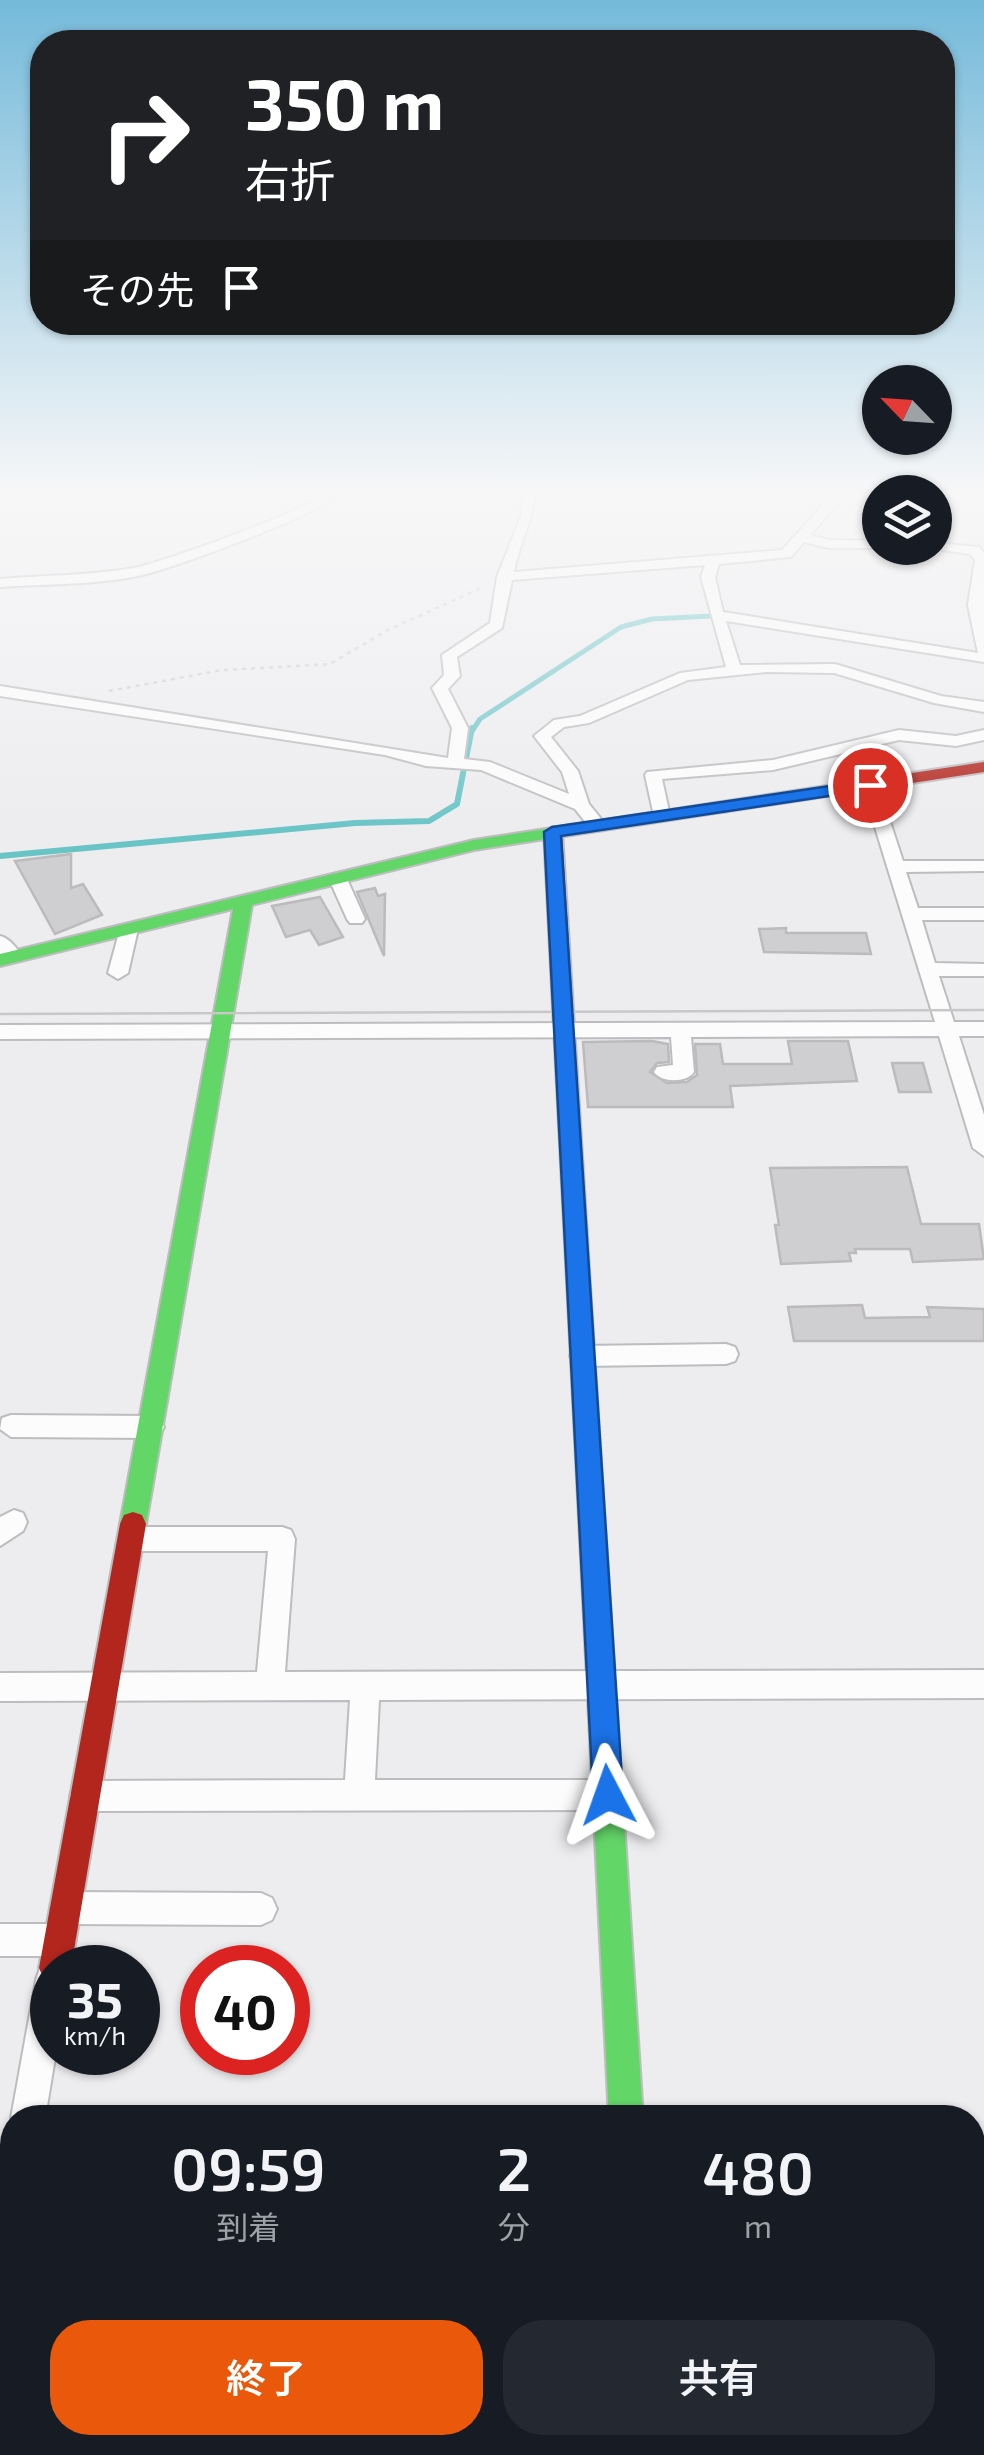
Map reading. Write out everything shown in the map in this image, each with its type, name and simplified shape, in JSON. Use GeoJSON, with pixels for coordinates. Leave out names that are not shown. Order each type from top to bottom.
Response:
{"type":"FeatureCollection","features":[{"type":"Feature","properties":{"kind":"street"},"geometry":{"type":"LineString","coordinates":[[460,762],[460,728],[440,688],[452,676],[450,654],[497,625],[500,606]]}},
{"type":"Feature","properties":{"kind":"street"},"geometry":{"type":"LineString","coordinates":[[714,606],[734,669]]}},
{"type":"Feature","properties":{"kind":"street"},"geometry":{"type":"LineString","coordinates":[[716,615],[984,654],[981,617]]}},
{"type":"Feature","properties":{"kind":"street"},"geometry":{"type":"LineString","coordinates":[[597,825],[581,805],[570,771],[542,736],[560,723],[583,720],[686,676],[734,669],[835,670],[939,700],[983,708]]}},
{"type":"Feature","properties":{"kind":"street"},"geometry":{"type":"LineString","coordinates":[[0,691],[386,750],[426,762],[460,762],[498,771],[581,805]]}},
{"type":"Feature","properties":{"kind":"street"},"geometry":{"type":"LineString","coordinates":[[662,816],[654,775],[773,765],[899,735],[956,741],[984,735]]}},
{"type":"Feature","properties":{"kind":"street"},"geometry":{"type":"LineString","coordinates":[[851,744],[898,781]]}},
{"type":"Feature","properties":{"kind":"street"},"geometry":{"type":"LineString","coordinates":[[4,953],[129,929],[474,845],[984,768]]}},
{"type":"Feature","properties":{"kind":"street"},"geometry":{"type":"LineString","coordinates":[[870,785],[948,1029],[976,1100],[984,1148]]}},
{"type":"Feature","properties":{"kind":"street"},"geometry":{"type":"LineString","coordinates":[[552,832],[625,2105]]}},
{"type":"Feature","properties":{"kind":"street"},"geometry":{"type":"LineString","coordinates":[[896,867],[984,866]]}},
{"type":"Feature","properties":{"kind":"street"},"geometry":{"type":"LineString","coordinates":[[338,878],[356,919]]}},
{"type":"Feature","properties":{"kind":"street"},"geometry":{"type":"LineString","coordinates":[[60,1939],[243,902]]}},
{"type":"Feature","properties":{"kind":"street"},"geometry":{"type":"LineString","coordinates":[[912,914],[984,914]]}},
{"type":"Feature","properties":{"kind":"street"},"geometry":{"type":"LineString","coordinates":[[118,973],[129,929]]}},
{"type":"Feature","properties":{"kind":"street"},"geometry":{"type":"LineString","coordinates":[[929,970],[984,970]]}},
{"type":"Feature","properties":{"kind":"street"},"geometry":{"type":"LineString","coordinates":[[0,1032],[984,1029]]}},
{"type":"Feature","properties":{"kind":"street"},"geometry":{"type":"LineString","coordinates":[[664,1072],[684,1072],[680,1030]]}},
{"type":"Feature","properties":{"kind":"street"},"geometry":{"type":"LineString","coordinates":[[582,1356],[726,1354]]}},
{"type":"Feature","properties":{"kind":"street"},"geometry":{"type":"LineString","coordinates":[[11,1426],[151,1427]]}},
{"type":"Feature","properties":{"kind":"street"},"geometry":{"type":"LineString","coordinates":[[132,1539],[282,1540],[270,1686]]}},
{"type":"Feature","properties":{"kind":"street"},"geometry":{"type":"LineString","coordinates":[[0,1687],[984,1684]]}},
{"type":"Feature","properties":{"kind":"street"},"geometry":{"type":"LineString","coordinates":[[359,1796],[366,1686]]}},
{"type":"Feature","properties":{"kind":"street"},"geometry":{"type":"LineString","coordinates":[[85,1796],[608,1795]]}},
{"type":"Feature","properties":{"kind":"street"},"geometry":{"type":"LineString","coordinates":[[0,1940],[60,1939],[261,1909]]}},
{"type":"Feature","properties":{"kind":"street"},"geometry":{"type":"LineString","coordinates":[[30,2105],[35,2075]]}},
{"type":"Feature","properties":{"kind":"path"},"geometry":{"type":"LineString","coordinates":[[70,702],[153,680],[222,670],[330,664],[386,631],[442,606]]}},
{"type":"Feature","properties":{"kind":"building"},"geometry":{"type":"Polygon","coordinates":[[[71,854],[71,888],[83,884],[102,915],[55,934],[15,861],[71,854]]]}},
{"type":"Feature","properties":{"kind":"building"},"geometry":{"type":"Polygon","coordinates":[[[375,888],[378,896],[385,894],[384,956],[357,892],[375,888]]]}},
{"type":"Feature","properties":{"kind":"building"},"geometry":{"type":"Polygon","coordinates":[[[320,897],[343,937],[319,945],[310,930],[286,937],[272,906],[320,897]]]}},
{"type":"Feature","properties":{"kind":"building"},"geometry":{"type":"Polygon","coordinates":[[[786,928],[786,933],[866,933],[871,954],[764,952],[759,929],[786,928]]]}},
{"type":"Feature","properties":{"kind":"building"},"geometry":{"type":"Polygon","coordinates":[[[788,1041],[848,1041],[857,1081],[730,1086],[733,1107],[588,1107],[583,1042],[668,1044],[669,1062],[657,1063],[650,1072],[667,1083],[687,1082],[697,1075],[695,1044],[720,1044],[723,1064],[792,1064],[788,1041]]]}},
{"type":"Feature","properties":{"kind":"building"},"geometry":{"type":"Polygon","coordinates":[[[892,1063],[923,1063],[931,1092],[899,1092],[892,1063]]]}},
{"type":"Feature","properties":{"kind":"building"},"geometry":{"type":"Polygon","coordinates":[[[907,1167],[921,1224],[979,1224],[984,1259],[913,1262],[910,1249],[855,1249],[856,1253],[849,1253],[851,1261],[781,1264],[770,1168],[907,1167]]]}},
{"type":"Feature","properties":{"kind":"building"},"geometry":{"type":"Polygon","coordinates":[[[862,1305],[865,1318],[930,1317],[927,1307],[984,1309],[984,1341],[794,1341],[788,1307],[862,1305]]]}},
{"type":"Feature","properties":{"kind":"waterway"},"geometry":{"type":"LineString","coordinates":[[472,731],[480,719],[621,627],[652,619],[711,616]]}},
{"type":"Feature","properties":{"kind":"waterway"},"geometry":{"type":"LineString","coordinates":[[0,856],[355,823],[429,821],[457,804],[472,728]]}},
{"type":"Feature","properties":{"kind":"tram line"},"geometry":{"type":"LineString","coordinates":[[0,1014],[984,1010]]}},
{"type":"Feature","properties":{"kind":"traffic: fast"},"geometry":{"type":"LineString","coordinates":[[0,960],[474,845],[722,807]]}},
{"type":"Feature","properties":{"kind":"traffic: fast"},"geometry":{"type":"LineString","coordinates":[[133,1524],[243,902]]}},
{"type":"Feature","properties":{"kind":"traffic: fast"},"geometry":{"type":"LineString","coordinates":[[585,1399],[625,2105]]}},
{"type":"Feature","properties":{"kind":"traffic: jam"},"geometry":{"type":"LineString","coordinates":[[722,807],[984,767]]}},
{"type":"Feature","properties":{"kind":"traffic: jam"},"geometry":{"type":"LineString","coordinates":[[553,832],[585,1399]]}},
{"type":"Feature","properties":{"kind":"traffic: jam"},"geometry":{"type":"LineString","coordinates":[[59,1945],[133,1524]]}},
{"type":"Feature","properties":{"kind":"route"},"geometry":{"type":"LineString","coordinates":[[608,1795],[552,832],[870,785]]}}]}
